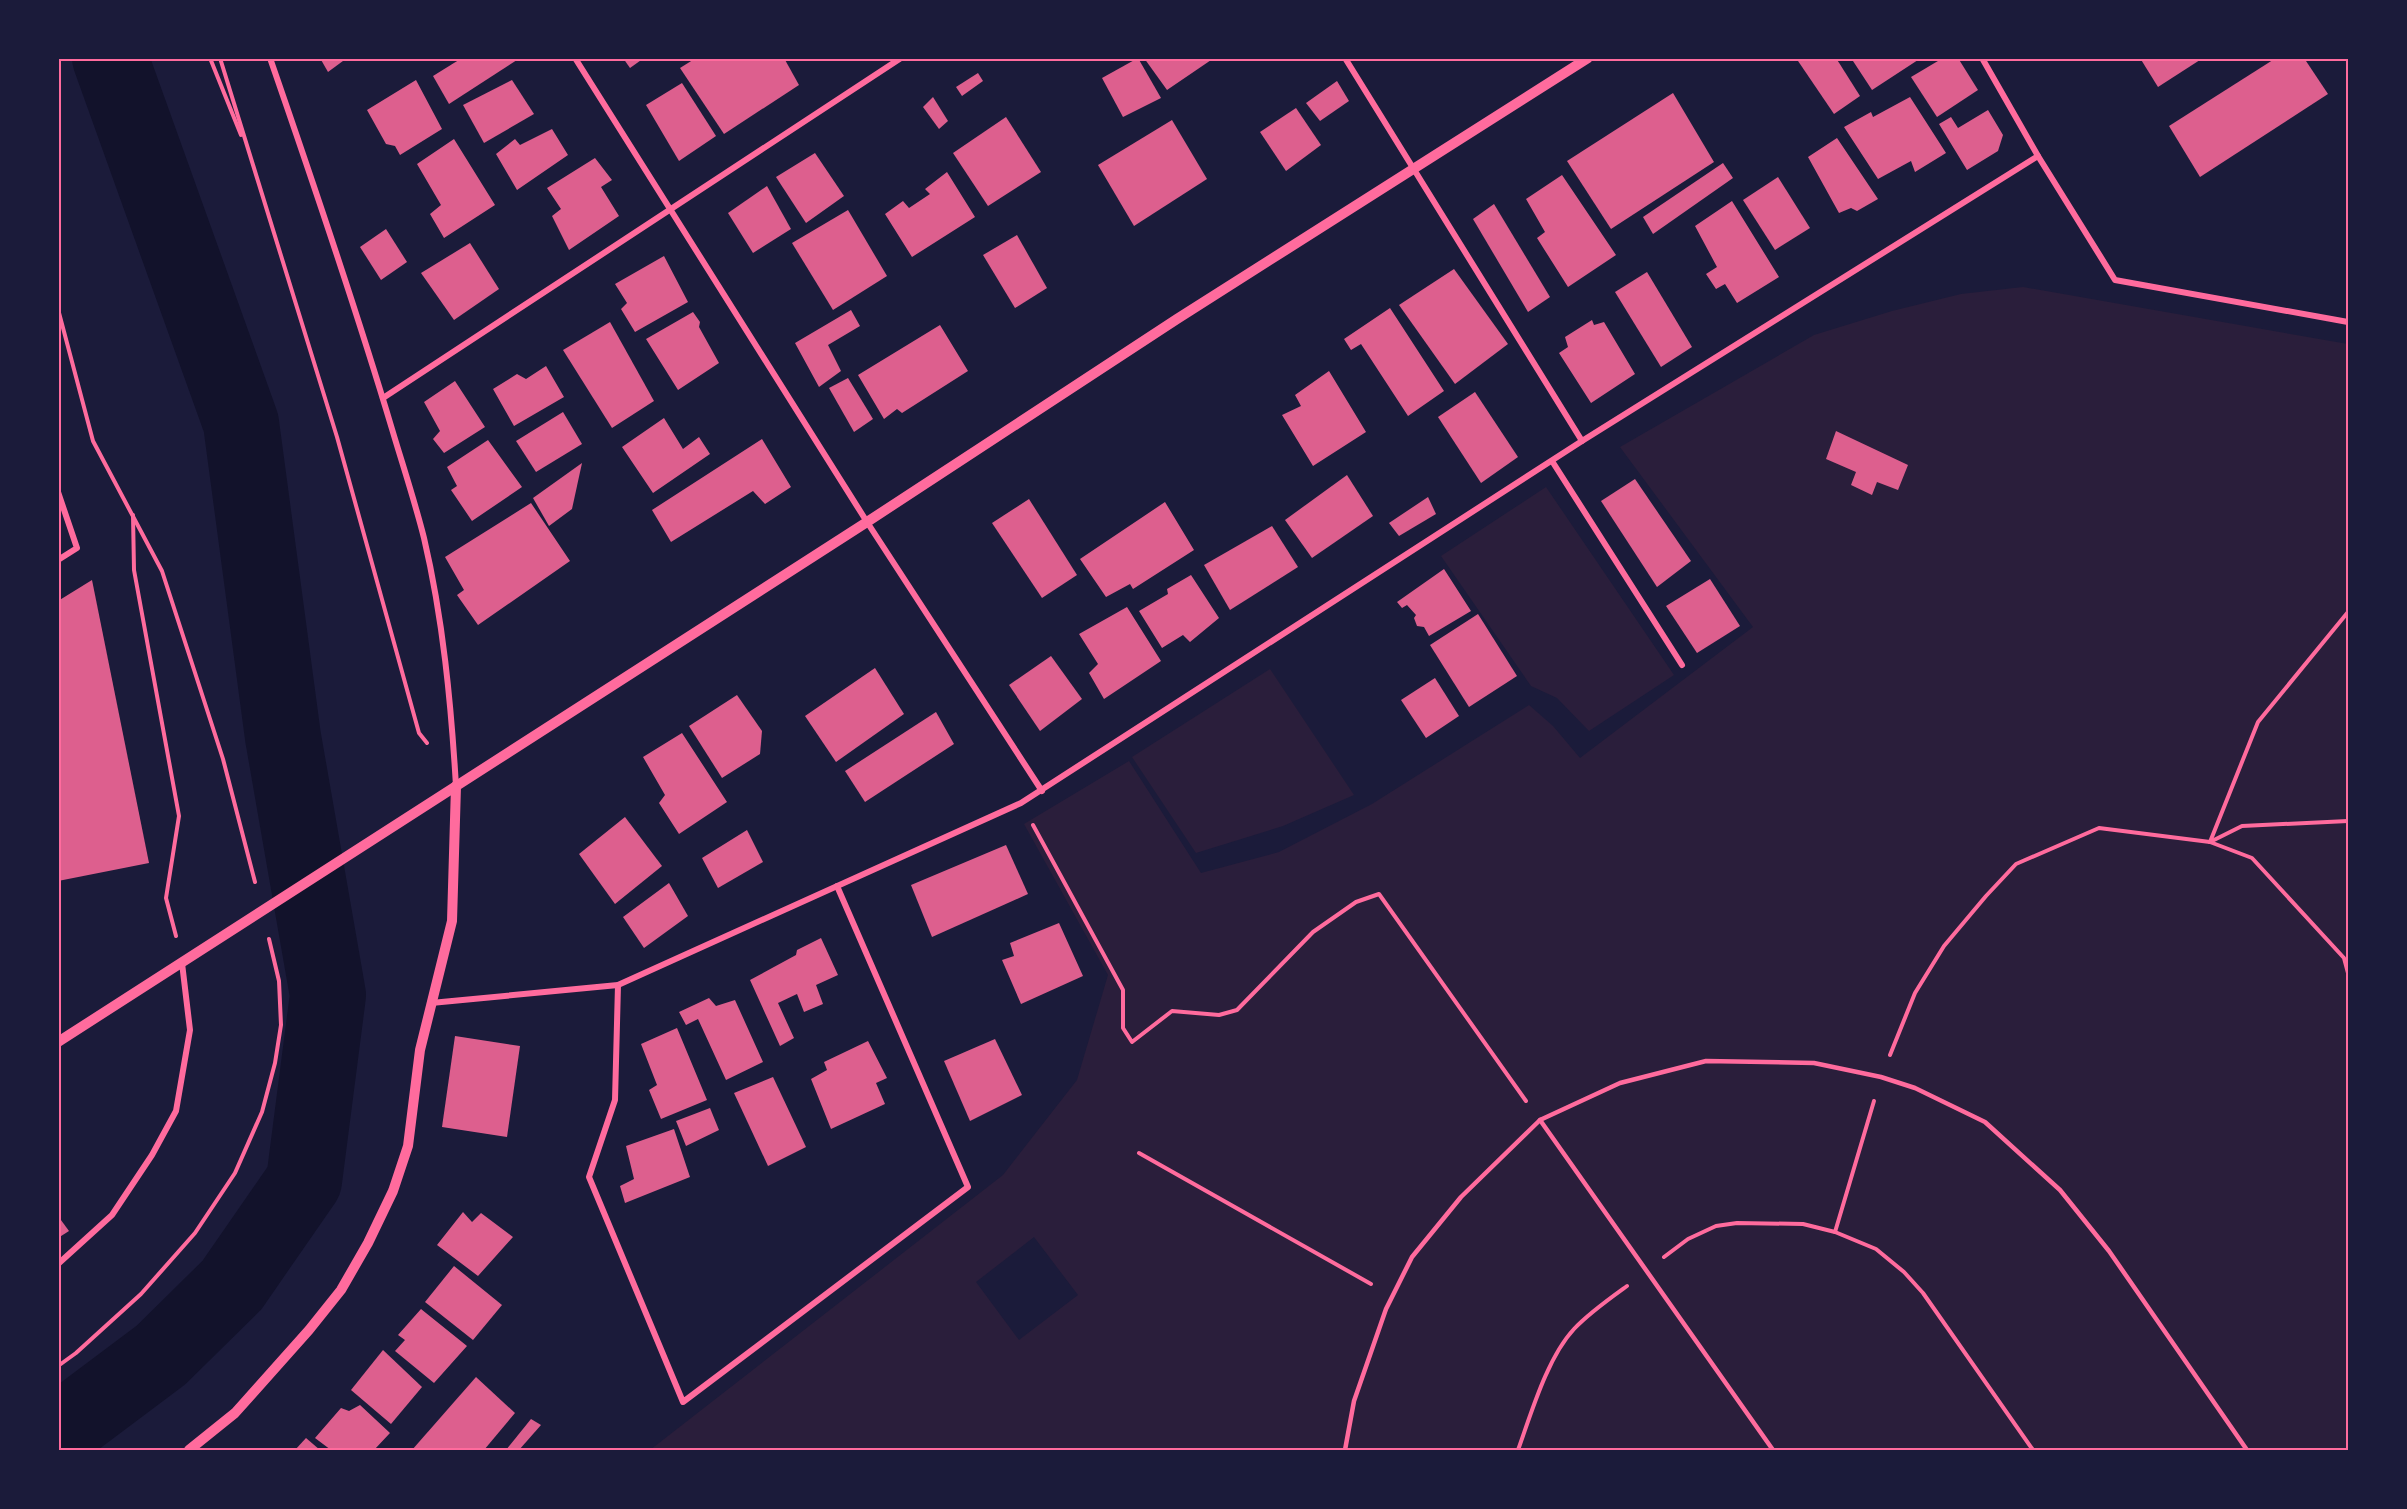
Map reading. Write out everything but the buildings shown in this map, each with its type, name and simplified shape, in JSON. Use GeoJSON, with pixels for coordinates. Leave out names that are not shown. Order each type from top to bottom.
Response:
{"type":"FeatureCollection","features":[{"type":"Feature","properties":{"kind":"street"},"geometry":{"type":"LineString","coordinates":[[189,1450],[235,1413],[309,1330],[341,1290],[368,1243],[393,1191],[408,1146],[420,1050],[452,921],[456,786],[452,716],[441,633],[424,538],[383,398],[270,58]]}},
{"type":"Feature","properties":{"kind":"street"},"geometry":{"type":"LineString","coordinates":[[575,58],[867,522],[1042,791]]}},
{"type":"Feature","properties":{"kind":"street"},"geometry":{"type":"LineString","coordinates":[[383,398],[669,208],[901,58]]}},
{"type":"Feature","properties":{"kind":"street"},"geometry":{"type":"LineString","coordinates":[[1345,58],[1582,441]]}},
{"type":"Feature","properties":{"kind":"street"},"geometry":{"type":"LineString","coordinates":[[58,1042],[867,522],[1177,319],[1588,58]]}},
{"type":"Feature","properties":{"kind":"street"},"geometry":{"type":"LineString","coordinates":[[1982,58],[2038,156],[2115,280],[2349,322]]}},
{"type":"Feature","properties":{"kind":"street"},"geometry":{"type":"LineString","coordinates":[[431,1004],[618,985],[1021,803],[1582,441],[2038,156]]}},
{"type":"Feature","properties":{"kind":"street"},"geometry":{"type":"LineString","coordinates":[[1552,461],[1682,665]]}},
{"type":"Feature","properties":{"kind":"street"},"geometry":{"type":"LineString","coordinates":[[58,492],[76,548],[58,560]]}},
{"type":"Feature","properties":{"kind":"street"},"geometry":{"type":"LineString","coordinates":[[618,985],[615,1100],[589,1177],[683,1402],[968,1187],[837,886]]}},
{"type":"Feature","properties":{"kind":"street"},"geometry":{"type":"LineString","coordinates":[[58,1264],[112,1215],[152,1155],[176,1111],[190,1030],[182,963]]}},
{"type":"Feature","properties":{"kind":"lane"},"geometry":{"type":"LineString","coordinates":[[1345,1450],[1354,1401],[1392,1296],[1412,1257],[1461,1197],[1540,1120],[1620,1083],[1706,1061],[1814,1063],[1881,1077],[1916,1088],[1985,1122],[2061,1190],[2109,1251],[2247,1450]]}},
{"type":"Feature","properties":{"kind":"lane"},"geometry":{"type":"LineString","coordinates":[[1540,1120],[1773,1450]]}},
{"type":"Feature","properties":{"kind":"path"},"geometry":{"type":"LineString","coordinates":[[210,58],[249,155]]}},
{"type":"Feature","properties":{"kind":"path"},"geometry":{"type":"LineString","coordinates":[[220,58],[337,437],[419,732],[456,786]]}},
{"type":"Feature","properties":{"kind":"path"},"geometry":{"type":"LineString","coordinates":[[58,309],[93,441],[133,512],[166,582],[223,759],[257,892]]}},
{"type":"Feature","properties":{"kind":"path"},"geometry":{"type":"LineString","coordinates":[[133,512],[134,570],[179,816],[166,898],[182,963]]}},
{"type":"Feature","properties":{"kind":"path"},"geometry":{"type":"LineString","coordinates":[[2210,842],[2258,722],[2349,612]]}},
{"type":"Feature","properties":{"kind":"path"},"geometry":{"type":"LineString","coordinates":[[1021,803],[1123,990],[1123,1028],[1132,1042],[1172,1011],[1219,1015],[1237,1010],[1313,932],[1356,902],[1378,894],[1540,1120]]}},
{"type":"Feature","properties":{"kind":"path"},"geometry":{"type":"LineString","coordinates":[[2210,842],[2242,826],[2349,821]]}},
{"type":"Feature","properties":{"kind":"path"},"geometry":{"type":"LineString","coordinates":[[1835,1232],[1881,1077],[1915,993],[1944,946],[2016,864],[2099,828],[2210,842],[2252,858],[2344,958],[2349,973]]}},
{"type":"Feature","properties":{"kind":"path"},"geometry":{"type":"LineString","coordinates":[[58,1366],[76,1353],[141,1294],[195,1233],[235,1173],[262,1112],[275,1063],[281,1025],[279,981],[268,936]]}},
{"type":"Feature","properties":{"kind":"path"},"geometry":{"type":"LineString","coordinates":[[1139,1154],[1392,1296]]}},
{"type":"Feature","properties":{"kind":"path"},"geometry":{"type":"LineString","coordinates":[[1518,1450],[1534,1403],[1557,1355],[1573,1330],[1688,1239],[1716,1226],[1737,1223],[1803,1224],[1835,1232],[1876,1249],[1904,1272],[1923,1293],[2033,1450]]}},
{"type":"Feature","properties":{"kind":"shaded area"},"geometry":{"type":"Polygon","coordinates":[[[2023,287],[2348,344],[2348,1450],[650,1450],[1003,1175],[1077,1080],[1108,975],[1024,824],[1129,761],[1201,873],[1279,852],[1372,804],[1529,705],[1553,726],[1580,758],[1753,627],[1620,447],[1814,335],[1892,311],[1961,294],[2023,287]],[[1034,1237],[976,1282],[1019,1340],[1078,1295],[1034,1237]]]}},
{"type":"Feature","properties":{"kind":"shaded area"},"geometry":{"type":"Polygon","coordinates":[[[1546,487],[1674,675],[1589,731],[1557,698],[1531,686],[1441,556],[1546,487]]]}},
{"type":"Feature","properties":{"kind":"shaded area"},"geometry":{"type":"Polygon","coordinates":[[[1270,669],[1354,795],[1283,826],[1196,853],[1132,757],[1270,669]]]}},
{"type":"Feature","properties":{"kind":"waterway"},"geometry":{"type":"LineString","coordinates":[[58,1428],[73,1421],[161,1355],[232,1285],[304,1181],[328,995],[283,737],[241,423],[110,58]]}}]}
